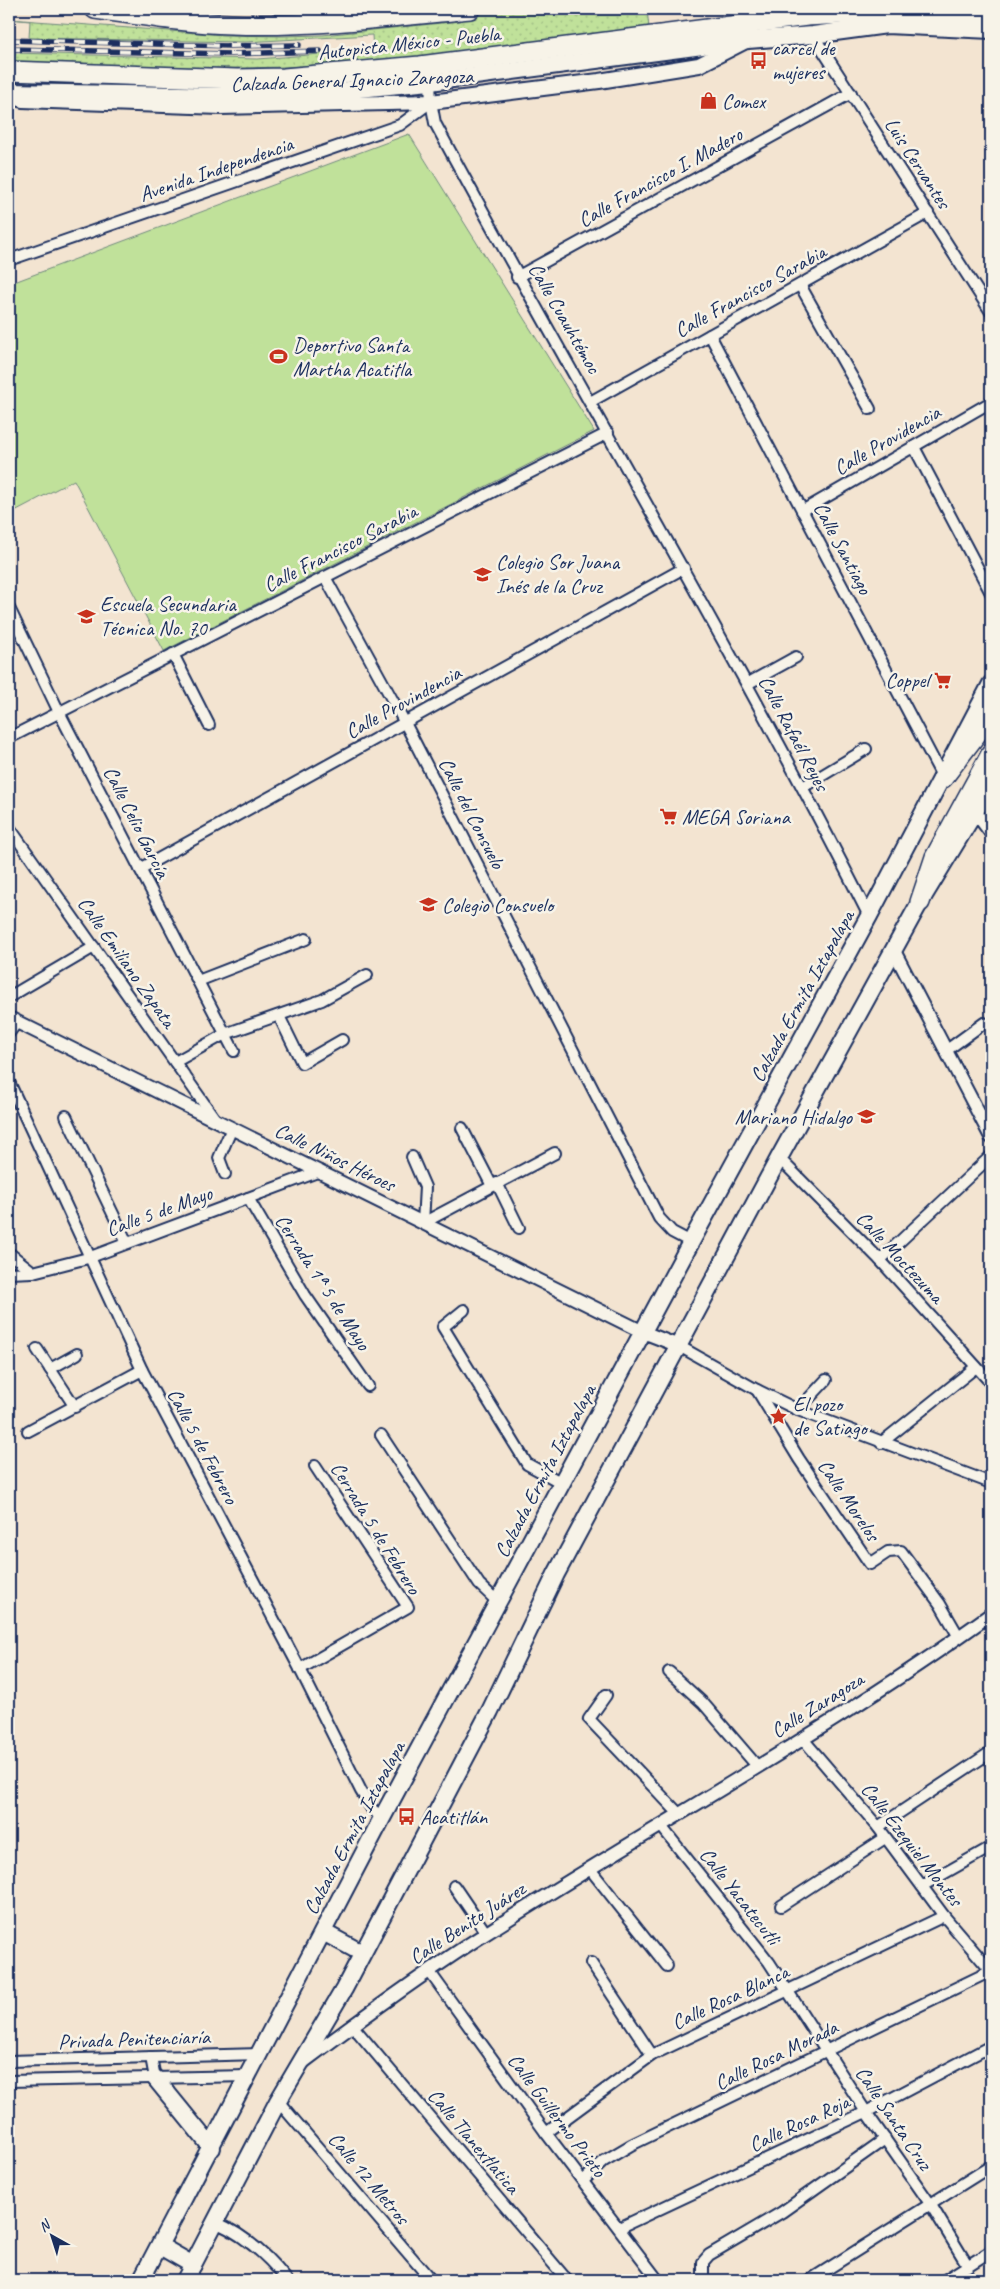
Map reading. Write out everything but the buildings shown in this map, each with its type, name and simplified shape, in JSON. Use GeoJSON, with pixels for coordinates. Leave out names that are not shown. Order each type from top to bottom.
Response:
{"type":"FeatureCollection","features":[{"type":"Feature","properties":{"kind":"highway","name":"Autopista México - Puebla"},"geometry":{"type":"LineString","coordinates":[[95,9],[161,18],[230,24],[300,24],[470,9]]}},
{"type":"Feature","properties":{"kind":"highway","name":"Autopista México - Puebla"},"geometry":{"type":"LineString","coordinates":[[9,71],[237,79],[322,75],[420,66],[807,16],[876,12],[991,17]]}},
{"type":"Feature","properties":{"kind":"highway"},"geometry":{"type":"LineString","coordinates":[[943,778],[991,715]]}},
{"type":"Feature","properties":{"kind":"highway"},"geometry":{"type":"LineString","coordinates":[[920,902],[935,857],[991,754]]}},
{"type":"Feature","properties":{"kind":"main road","name":"Calzada General Ignacio Zaragoza"},"geometry":{"type":"LineString","coordinates":[[9,92],[236,96],[318,93],[430,82],[748,40],[813,35],[887,25],[991,30]]}},
{"type":"Feature","properties":{"kind":"main road","name":"Calzada General Ignacio Zaragoza"},"geometry":{"type":"LineString","coordinates":[[9,100],[221,106],[430,102],[599,81],[699,65],[748,40]]}},
{"type":"Feature","properties":{"kind":"main road","name":"Calzada Ermita Iztapalapa"},"geometry":{"type":"LineString","coordinates":[[141,2280],[212,2148],[382,1818],[499,1604],[691,1242],[869,916],[991,684]]}},
{"type":"Feature","properties":{"kind":"main road"},"geometry":{"type":"LineString","coordinates":[[185,2280],[278,2101],[324,2024],[362,1953],[490,1710],[556,1574],[779,1158],[920,902],[976,813],[991,785]]}},
{"type":"Feature","properties":{"kind":"main road"},"geometry":{"type":"LineString","coordinates":[[323,1932],[362,1953]]}},
{"type":"Feature","properties":{"kind":"main road"},"geometry":{"type":"LineString","coordinates":[[155,2078],[212,2148]]}},
{"type":"Feature","properties":{"kind":"main road"},"geometry":{"type":"LineString","coordinates":[[160,2246],[193,2265]]}},
{"type":"Feature","properties":{"kind":"street","name":"Luis Cervantes"},"geometry":{"type":"LineString","coordinates":[[813,35],[991,312]]}},
{"type":"Feature","properties":{"kind":"street","name":"Calle Cuauhtémoc"},"geometry":{"type":"LineString","coordinates":[[430,82],[430,102],[435,123],[518,276],[684,568]]}},
{"type":"Feature","properties":{"kind":"street","name":"Calle Francisco I. Madero"},"geometry":{"type":"LineString","coordinates":[[518,276],[851,93]]}},
{"type":"Feature","properties":{"kind":"street","name":"Avenida Independencia"},"geometry":{"type":"LineString","coordinates":[[9,260],[400,125],[430,102]]}},
{"type":"Feature","properties":{"kind":"street","name":"Calle Francisco Sarabia"},"geometry":{"type":"LineString","coordinates":[[590,402],[928,213]]}},
{"type":"Feature","properties":{"kind":"street"},"geometry":{"type":"LineString","coordinates":[[800,285],[870,408]]}},
{"type":"Feature","properties":{"kind":"street","name":"Calle Santiago"},"geometry":{"type":"LineString","coordinates":[[710,335],[943,778]]}},
{"type":"Feature","properties":{"kind":"street","name":"Calle Providencia"},"geometry":{"type":"LineString","coordinates":[[802,511],[991,402]]}},
{"type":"Feature","properties":{"kind":"street","name":"Calle Francisco Sarabia"},"geometry":{"type":"LineString","coordinates":[[9,738],[608,433]]}},
{"type":"Feature","properties":{"kind":"street"},"geometry":{"type":"LineString","coordinates":[[914,447],[991,593]]}},
{"type":"Feature","properties":{"kind":"street","name":"Calle Rafaél Reyes"},"geometry":{"type":"LineString","coordinates":[[684,568],[803,787],[869,916]]}},
{"type":"Feature","properties":{"kind":"street","name":"Calle Provindencia"},"geometry":{"type":"LineString","coordinates":[[140,869],[684,568]]}},
{"type":"Feature","properties":{"kind":"street","name":"Calle del Consuelo"},"geometry":{"type":"LineString","coordinates":[[325,577],[405,723],[659,1218],[672,1232],[691,1242]]}},
{"type":"Feature","properties":{"kind":"street","name":"Calle Celio García"},"geometry":{"type":"LineString","coordinates":[[9,608],[59,712],[234,1051]]}},
{"type":"Feature","properties":{"kind":"street"},"geometry":{"type":"LineString","coordinates":[[173,654],[209,725]]}},
{"type":"Feature","properties":{"kind":"street"},"geometry":{"type":"LineString","coordinates":[[747,684],[796,657]]}},
{"type":"Feature","properties":{"kind":"street"},"geometry":{"type":"LineString","coordinates":[[803,787],[866,749]]}},
{"type":"Feature","properties":{"kind":"street"},"geometry":{"type":"LineString","coordinates":[[976,813],[991,832]]}},
{"type":"Feature","properties":{"kind":"street","name":"Calle Emiliano Zapata"},"geometry":{"type":"LineString","coordinates":[[9,827],[215,1119]]}},
{"type":"Feature","properties":{"kind":"street"},"geometry":{"type":"LineString","coordinates":[[198,981],[306,939]]}},
{"type":"Feature","properties":{"kind":"street"},"geometry":{"type":"LineString","coordinates":[[9,998],[94,947]]}},
{"type":"Feature","properties":{"kind":"street"},"geometry":{"type":"LineString","coordinates":[[894,949],[991,1137]]}},
{"type":"Feature","properties":{"kind":"street"},"geometry":{"type":"LineString","coordinates":[[175,1062],[225,1034],[322,1000],[367,975]]}},
{"type":"Feature","properties":{"kind":"street"},"geometry":{"type":"LineString","coordinates":[[279,1016],[302,1064],[342,1040]]}},
{"type":"Feature","properties":{"kind":"street"},"geometry":{"type":"LineString","coordinates":[[9,1033],[13,1020]]}},
{"type":"Feature","properties":{"kind":"street","name":"Calle Niños Héroes"},"geometry":{"type":"LineString","coordinates":[[13,1020],[643,1332],[679,1346]]}},
{"type":"Feature","properties":{"kind":"street"},"geometry":{"type":"LineString","coordinates":[[947,1050],[984,1023]]}},
{"type":"Feature","properties":{"kind":"street","name":"Calle 5 de Febrero"},"geometry":{"type":"LineString","coordinates":[[9,1082],[88,1258],[142,1370],[300,1669],[361,1791],[372,1809],[382,1818]]}},
{"type":"Feature","properties":{"kind":"street"},"geometry":{"type":"LineString","coordinates":[[66,1116],[126,1243]]}},
{"type":"Feature","properties":{"kind":"street"},"geometry":{"type":"LineString","coordinates":[[225,1174],[219,1158],[232,1128]]}},
{"type":"Feature","properties":{"kind":"street"},"geometry":{"type":"LineString","coordinates":[[462,1128],[519,1228]]}},
{"type":"Feature","properties":{"kind":"street"},"geometry":{"type":"LineString","coordinates":[[412,1157],[424,1187],[423,1223],[555,1152]]}},
{"type":"Feature","properties":{"kind":"street"},"geometry":{"type":"LineString","coordinates":[[880,1260],[991,1156]]}},
{"type":"Feature","properties":{"kind":"street","name":"Calle Moctezuma"},"geometry":{"type":"LineString","coordinates":[[779,1158],[880,1260],[991,1383]]}},
{"type":"Feature","properties":{"kind":"street","name":"Calle 5 de Mayo"},"geometry":{"type":"LineString","coordinates":[[9,1273],[33,1272],[88,1258],[320,1171]]}},
{"type":"Feature","properties":{"kind":"street","name":"Cerrada 1ª 5 de Mayo"},"geometry":{"type":"LineString","coordinates":[[248,1198],[305,1295],[368,1386]]}},
{"type":"Feature","properties":{"kind":"street"},"geometry":{"type":"LineString","coordinates":[[9,1252],[33,1272]]}},
{"type":"Feature","properties":{"kind":"street"},"geometry":{"type":"LineString","coordinates":[[464,1310],[443,1327],[527,1464],[562,1483]]}},
{"type":"Feature","properties":{"kind":"street"},"geometry":{"type":"LineString","coordinates":[[679,1346],[757,1390],[798,1410],[881,1443],[991,1483]]}},
{"type":"Feature","properties":{"kind":"street"},"geometry":{"type":"LineString","coordinates":[[38,1349],[75,1407]]}},
{"type":"Feature","properties":{"kind":"street"},"geometry":{"type":"LineString","coordinates":[[50,1369],[77,1354]]}},
{"type":"Feature","properties":{"kind":"street"},"geometry":{"type":"LineString","coordinates":[[881,1443],[976,1367]]}},
{"type":"Feature","properties":{"kind":"street"},"geometry":{"type":"LineString","coordinates":[[28,1431],[142,1370]]}},
{"type":"Feature","properties":{"kind":"street"},"geometry":{"type":"LineString","coordinates":[[798,1410],[826,1380]]}},
{"type":"Feature","properties":{"kind":"street","name":"Calle Morelos"},"geometry":{"type":"LineString","coordinates":[[757,1390],[799,1459],[870,1564],[888,1552],[901,1551],[940,1604],[959,1637]]}},
{"type":"Feature","properties":{"kind":"street"},"geometry":{"type":"LineString","coordinates":[[381,1434],[479,1584],[499,1604]]}},
{"type":"Feature","properties":{"kind":"street","name":"Cerrada 5 de Febrero"},"geometry":{"type":"LineString","coordinates":[[300,1669],[408,1607],[315,1466]]}},
{"type":"Feature","properties":{"kind":"street","name":"Calle Zaragoza"},"geometry":{"type":"LineString","coordinates":[[661,1826],[803,1739],[991,1614]]}},
{"type":"Feature","properties":{"kind":"street"},"geometry":{"type":"LineString","coordinates":[[669,1672],[703,1703],[757,1766]]}},
{"type":"Feature","properties":{"kind":"street"},"geometry":{"type":"LineString","coordinates":[[606,1695],[589,1718],[679,1814]]}},
{"type":"Feature","properties":{"kind":"street","name":"Calle Ezequiel Montes"},"geometry":{"type":"LineString","coordinates":[[803,1739],[878,1827],[944,1916],[991,1971]]}},
{"type":"Feature","properties":{"kind":"street"},"geometry":{"type":"LineString","coordinates":[[878,1827],[991,1752]]}},
{"type":"Feature","properties":{"kind":"street","name":"Calle Benito Juárez"},"geometry":{"type":"LineString","coordinates":[[300,2064],[352,2025],[486,1933],[661,1826]]}},
{"type":"Feature","properties":{"kind":"street","name":"Calle Yacatecutli"},"geometry":{"type":"LineString","coordinates":[[661,1826],[769,1962],[788,1991]]}},
{"type":"Feature","properties":{"kind":"street"},"geometry":{"type":"LineString","coordinates":[[781,1906],[885,1838]]}},
{"type":"Feature","properties":{"kind":"street"},"geometry":{"type":"LineString","coordinates":[[922,1886],[991,1846]]}},
{"type":"Feature","properties":{"kind":"street"},"geometry":{"type":"LineString","coordinates":[[590,1869],[667,1966]]}},
{"type":"Feature","properties":{"kind":"street"},"geometry":{"type":"LineString","coordinates":[[454,1886],[486,1933]]}},
{"type":"Feature","properties":{"kind":"street","name":"Calle Rosa Blanca"},"geometry":{"type":"LineString","coordinates":[[546,2133],[652,2056],[944,1916]]}},
{"type":"Feature","properties":{"kind":"street"},"geometry":{"type":"LineString","coordinates":[[592,1963],[652,2056]]}},
{"type":"Feature","properties":{"kind":"street","name":"Calle Guillermo Prieto"},"geometry":{"type":"LineString","coordinates":[[429,1971],[546,2133],[658,2280]]}},
{"type":"Feature","properties":{"kind":"street","name":"Calle Rosa Morada"},"geometry":{"type":"LineString","coordinates":[[583,2181],[604,2161],[631,2145],[991,1971]]}},
{"type":"Feature","properties":{"kind":"street","name":"Calle Santa Cruz"},"geometry":{"type":"LineString","coordinates":[[788,1991],[866,2112],[931,2205],[968,2266]]}},
{"type":"Feature","properties":{"kind":"street","name":"Calle Tlanextlatica"},"geometry":{"type":"LineString","coordinates":[[352,2025],[567,2280]]}},
{"type":"Feature","properties":{"kind":"street","name":"Calle Rosa Roja"},"geometry":{"type":"LineString","coordinates":[[619,2228],[866,2112],[991,2046]]}},
{"type":"Feature","properties":{"kind":"street","name":"Privada Penitenciaría"},"geometry":{"type":"LineString","coordinates":[[9,2061],[260,2054]]}},
{"type":"Feature","properties":{"kind":"street"},"geometry":{"type":"LineString","coordinates":[[151,2057],[155,2078]]}},
{"type":"Feature","properties":{"kind":"street","name":"Privada Penitenciaría"},"geometry":{"type":"LineString","coordinates":[[9,2081],[248,2076]]}},
{"type":"Feature","properties":{"kind":"street","name":"Calle 12 Metros"},"geometry":{"type":"LineString","coordinates":[[278,2101],[431,2280]]}},
{"type":"Feature","properties":{"kind":"street"},"geometry":{"type":"LineString","coordinates":[[703,2280],[703,2262],[709,2255],[782,2212],[885,2139]]}},
{"type":"Feature","properties":{"kind":"street"},"geometry":{"type":"LineString","coordinates":[[810,2280],[991,2166]]}},
{"type":"Feature","properties":{"kind":"street"},"geometry":{"type":"LineString","coordinates":[[215,2222],[232,2230],[253,2244],[287,2280]]}},
{"type":"Feature","properties":{"kind":"street"},"geometry":{"type":"LineString","coordinates":[[945,2280],[990,2255]]}},
{"type":"Feature","properties":{"kind":"green space"},"geometry":{"type":"Polygon","coordinates":[[[459,9],[647,9],[651,47],[322,86],[321,65],[204,68],[9,63],[9,53],[257,59],[373,50],[372,35],[245,42],[29,38],[30,21],[9,19],[223,35],[283,36],[323,35],[461,21],[459,9]]]}},
{"type":"Feature","properties":{"kind":"green space","name":"Deportivo Santa Martha Acatitla"},"geometry":{"type":"Polygon","coordinates":[[[409,134],[594,431],[164,651],[74,480],[9,514],[9,284],[409,134]]]}},
{"type":"Feature","properties":{"kind":"railway"},"geometry":{"type":"LineString","coordinates":[[9,40],[230,46],[299,45]]}},
{"type":"Feature","properties":{"kind":"railway"},"geometry":{"type":"LineString","coordinates":[[9,49],[232,54],[320,51]]}},
{"type":"Feature","properties":{"kind":"place","name":"carcel de mujeres"},"geometry":{"type":"Point","coordinates":[758,60]}},
{"type":"Feature","properties":{"kind":"place","name":"Comex"},"geometry":{"type":"Point","coordinates":[708,101]}},
{"type":"Feature","properties":{"kind":"place","name":"Deportivo Santa Martha Acatitla"},"geometry":{"type":"Point","coordinates":[279,357]}},
{"type":"Feature","properties":{"kind":"place","name":"Colegio Sor Juana Inés de la Cruz"},"geometry":{"type":"Point","coordinates":[482,574]}},
{"type":"Feature","properties":{"kind":"place","name":"Escuela Secundaria Técnica No. 70"},"geometry":{"type":"Point","coordinates":[86,616]}},
{"type":"Feature","properties":{"kind":"place","name":"Coppel"},"geometry":{"type":"Point","coordinates":[943,680]}},
{"type":"Feature","properties":{"kind":"place","name":"MEGA Soriana"},"geometry":{"type":"Point","coordinates":[668,817]}},
{"type":"Feature","properties":{"kind":"place","name":"Colegio Consuelo"},"geometry":{"type":"Point","coordinates":[428,905]}},
{"type":"Feature","properties":{"kind":"place","name":"Mariano Hidalgo"},"geometry":{"type":"Point","coordinates":[866,1117]}},
{"type":"Feature","properties":{"kind":"place","name":"El pozo de Satiago"},"geometry":{"type":"Point","coordinates":[779,1416]}},
{"type":"Feature","properties":{"kind":"place","name":"Acatitlán"},"geometry":{"type":"Point","coordinates":[406,1817]}}]}
